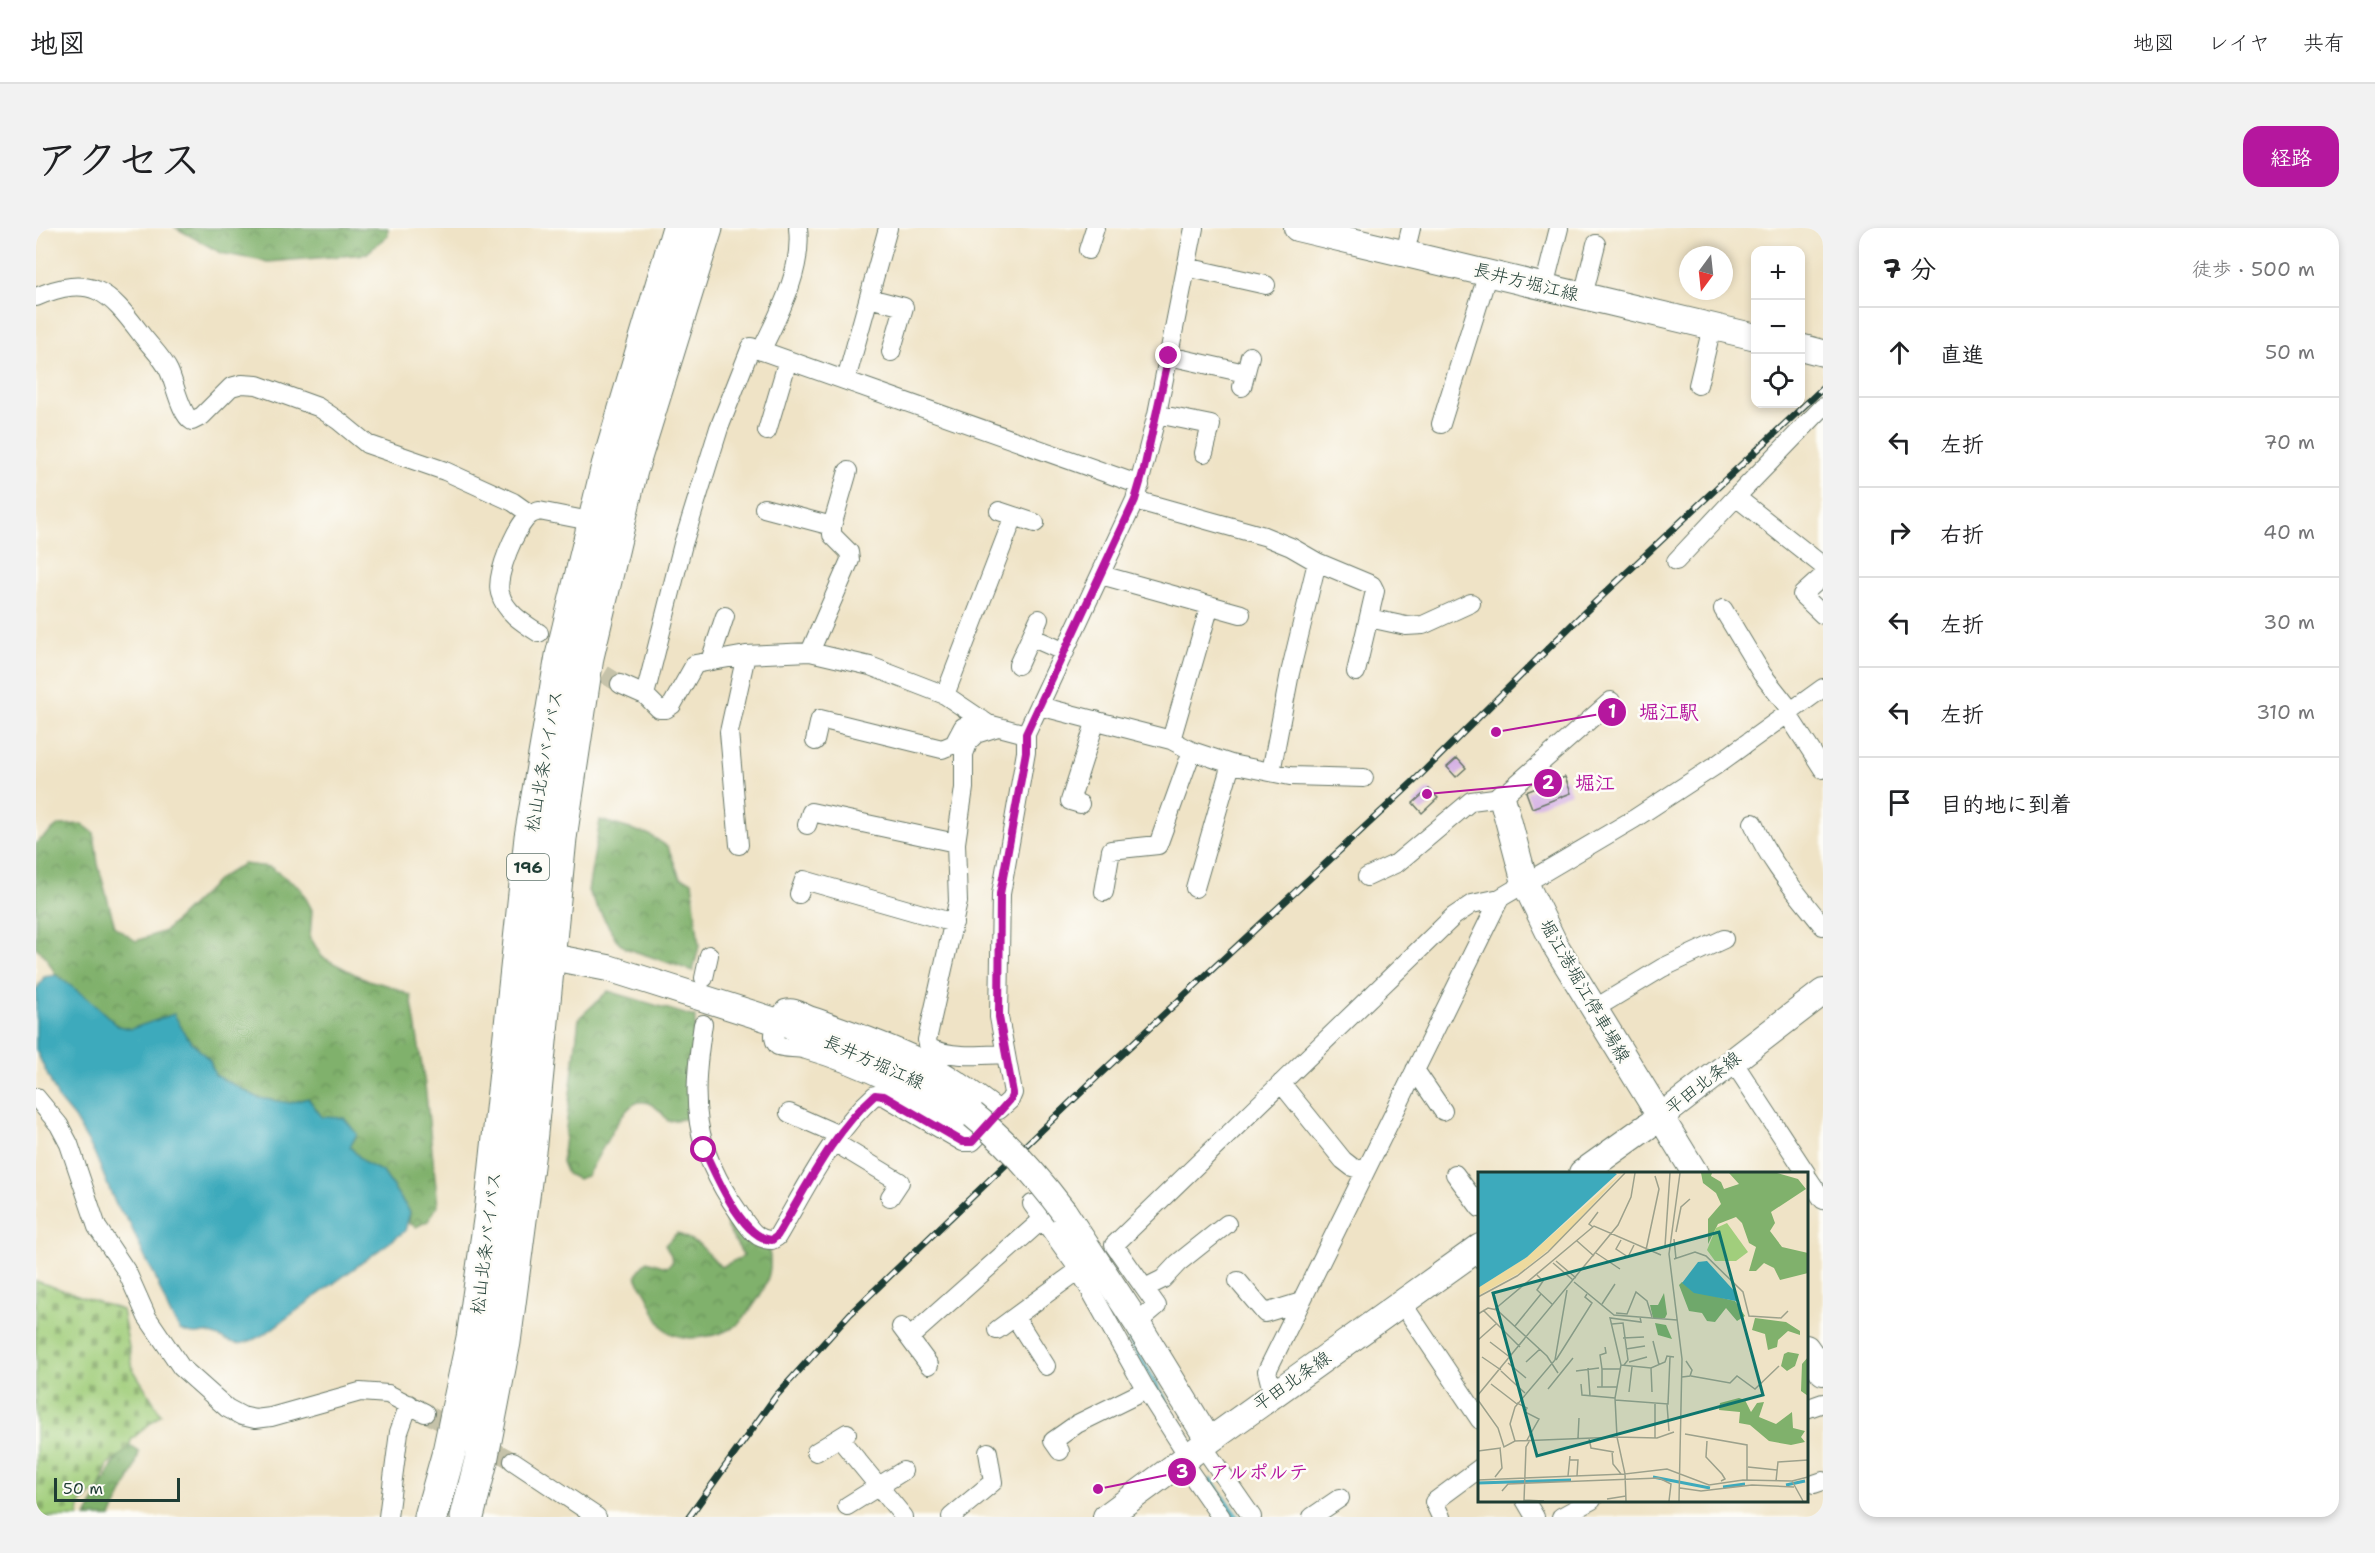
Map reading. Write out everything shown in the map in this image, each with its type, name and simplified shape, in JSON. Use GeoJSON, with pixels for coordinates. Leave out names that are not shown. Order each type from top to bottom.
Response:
{"type":"FeatureCollection","features":[{"type":"Feature","properties":{"kind":"highway","name":"松山北条バイパス"},"geometry":{"type":"LineString","coordinates":[[468,1517],[504,1342],[530,1143],[534,953],[531,837],[562,657],[608,466],[679,228]]}},
{"type":"Feature","properties":{"kind":"highway","name":"松山北条バイパス"},"geometry":{"type":"LineString","coordinates":[[431,1517],[450,1452],[473,1338],[491,1212],[534,953],[560,838],[586,657],[631,470],[706,228]]}},
{"type":"Feature","properties":{"kind":"main road","name":"長井方堀江線"},"geometry":{"type":"LineString","coordinates":[[1297,228],[1751,336]]}},
{"type":"Feature","properties":{"kind":"main road"},"geometry":{"type":"LineString","coordinates":[[1805,349],[1823,353]]}},
{"type":"Feature","properties":{"kind":"main road","name":"堀江港堀江停車場線"},"geometry":{"type":"LineString","coordinates":[[1502,797],[1525,883],[1555,945],[1659,1118],[1694,1172]]}},
{"type":"Feature","properties":{"kind":"main road","name":"長井方堀江線"},"geometry":{"type":"LineString","coordinates":[[534,953],[608,968],[777,1022],[894,1067],[927,1084],[976,1126],[1001,1137],[1030,1168],[1046,1212],[1137,1323],[1195,1451]]}},
{"type":"Feature","properties":{"kind":"main road","name":"平田北条線"},"geometry":{"type":"LineString","coordinates":[[1583,1172],[1821,996]]}},
{"type":"Feature","properties":{"kind":"main road","name":"平田北条線"},"geometry":{"type":"LineString","coordinates":[[1106,1517],[1478,1248]]}},
{"type":"Feature","properties":{"kind":"main road"},"geometry":{"type":"LineString","coordinates":[[1808,1351],[1823,1372]]}},
{"type":"Feature","properties":{"kind":"street"},"geometry":{"type":"LineString","coordinates":[[761,351],[787,292],[796,263],[798,228]]}},
{"type":"Feature","properties":{"kind":"street"},"geometry":{"type":"LineString","coordinates":[[846,380],[888,228]]}},
{"type":"Feature","properties":{"kind":"street"},"geometry":{"type":"LineString","coordinates":[[1088,250],[1095,228]]}},
{"type":"Feature","properties":{"kind":"street"},"geometry":{"type":"LineString","coordinates":[[703,1024],[697,1068],[697,1120],[704,1150],[726,1194],[753,1233],[766,1240],[772,1240],[777,1236],[855,1113],[875,1095],[884,1096],[963,1142],[972,1142],[976,1126],[1010,1100],[1013,1093],[999,1017],[1000,894],[1026,752],[1026,734],[1138,492],[1157,414],[1194,228]]}},
{"type":"Feature","properties":{"kind":"street"},"geometry":{"type":"LineString","coordinates":[[1405,253],[1411,228]]}},
{"type":"Feature","properties":{"kind":"street"},"geometry":{"type":"LineString","coordinates":[[1544,287],[1559,228]]}},
{"type":"Feature","properties":{"kind":"street"},"geometry":{"type":"LineString","coordinates":[[1583,296],[1596,244]]}},
{"type":"Feature","properties":{"kind":"street"},"geometry":{"type":"LineString","coordinates":[[1186,267],[1266,285]]}},
{"type":"Feature","properties":{"kind":"street"},"geometry":{"type":"LineString","coordinates":[[1440,424],[1488,273]]}},
{"type":"Feature","properties":{"kind":"street"},"geometry":{"type":"LineString","coordinates":[[36,297],[67,286],[80,286],[94,289],[121,308],[168,369],[186,415],[192,421],[202,416],[231,387],[242,384],[257,385],[318,408],[339,421],[367,444],[445,471],[513,502],[530,514]]}},
{"type":"Feature","properties":{"kind":"street"},"geometry":{"type":"LineString","coordinates":[[869,298],[904,307],[891,352]]}},
{"type":"Feature","properties":{"kind":"street"},"geometry":{"type":"LineString","coordinates":[[1698,385],[1712,327]]}},
{"type":"Feature","properties":{"kind":"street"},"geometry":{"type":"LineString","coordinates":[[645,695],[683,544],[719,428],[751,347],[846,380],[1138,492],[1264,536],[1372,585],[1375,591],[1356,672]]}},
{"type":"Feature","properties":{"kind":"street"},"geometry":{"type":"LineString","coordinates":[[1169,356],[1246,372]]}},
{"type":"Feature","properties":{"kind":"street"},"geometry":{"type":"LineString","coordinates":[[767,431],[788,360]]}},
{"type":"Feature","properties":{"kind":"street"},"geometry":{"type":"LineString","coordinates":[[1676,561],[1823,407]]}},
{"type":"Feature","properties":{"kind":"street"},"geometry":{"type":"LineString","coordinates":[[1157,414],[1211,425],[1204,453]]}},
{"type":"Feature","properties":{"kind":"street"},"geometry":{"type":"LineString","coordinates":[[810,652],[850,560],[849,552],[832,536],[832,526],[848,471]]}},
{"type":"Feature","properties":{"kind":"street"},"geometry":{"type":"LineString","coordinates":[[1736,497],[1823,566]]}},
{"type":"Feature","properties":{"kind":"street"},"geometry":{"type":"LineString","coordinates":[[764,508],[832,526]]}},
{"type":"Feature","properties":{"kind":"street"},"geometry":{"type":"LineString","coordinates":[[539,633],[518,620],[500,593],[503,564],[518,533],[530,514],[539,511],[595,522]]}},
{"type":"Feature","properties":{"kind":"street"},"geometry":{"type":"LineString","coordinates":[[945,695],[1007,514],[1035,523]]}},
{"type":"Feature","properties":{"kind":"street"},"geometry":{"type":"LineString","coordinates":[[1271,772],[1290,674],[1317,562]]}},
{"type":"Feature","properties":{"kind":"street"},"geometry":{"type":"LineString","coordinates":[[1101,575],[1242,614]]}},
{"type":"Feature","properties":{"kind":"street"},"geometry":{"type":"LineString","coordinates":[[1823,576],[1803,595],[1823,615]]}},
{"type":"Feature","properties":{"kind":"street"},"geometry":{"type":"LineString","coordinates":[[1369,618],[1406,626],[1423,625],[1471,603]]}},
{"type":"Feature","properties":{"kind":"street"},"geometry":{"type":"LineString","coordinates":[[1171,740],[1210,605]]}},
{"type":"Feature","properties":{"kind":"street"},"geometry":{"type":"LineString","coordinates":[[1723,609],[1823,769]]}},
{"type":"Feature","properties":{"kind":"street"},"geometry":{"type":"LineString","coordinates":[[710,661],[725,616]]}},
{"type":"Feature","properties":{"kind":"street"},"geometry":{"type":"LineString","coordinates":[[1018,665],[1039,619]]}},
{"type":"Feature","properties":{"kind":"street"},"geometry":{"type":"LineString","coordinates":[[1031,637],[1065,652]]}},
{"type":"Feature","properties":{"kind":"street"},"geometry":{"type":"LineString","coordinates":[[620,684],[645,695],[659,709],[666,710],[672,705],[695,664],[746,655],[810,652],[870,666],[945,695],[989,723],[1026,734]]}},
{"type":"Feature","properties":{"kind":"street"},"geometry":{"type":"LineString","coordinates":[[738,845],[729,732],[746,655]]}},
{"type":"Feature","properties":{"kind":"street"},"geometry":{"type":"LineString","coordinates":[[1137,1323],[1157,1306],[1114,1245],[1454,916],[1472,904],[1500,898],[1634,819],[1823,688]]}},
{"type":"Feature","properties":{"kind":"street"},"geometry":{"type":"LineString","coordinates":[[1367,877],[1397,863],[1471,801],[1502,797],[1611,701]]}},
{"type":"Feature","properties":{"kind":"street"},"geometry":{"type":"LineString","coordinates":[[1039,706],[1171,740],[1192,751],[1231,764],[1318,778],[1364,778]]}},
{"type":"Feature","properties":{"kind":"street"},"geometry":{"type":"LineString","coordinates":[[815,741],[820,719],[942,749],[954,744],[963,727],[989,723]]}},
{"type":"Feature","properties":{"kind":"street"},"geometry":{"type":"LineString","coordinates":[[1080,804],[1070,801],[1096,720]]}},
{"type":"Feature","properties":{"kind":"street"},"geometry":{"type":"LineString","coordinates":[[989,723],[969,741],[964,754],[964,788],[956,843],[958,902],[927,1040],[928,1048],[955,1055],[1006,1054]]}},
{"type":"Feature","properties":{"kind":"street"},"geometry":{"type":"LineString","coordinates":[[1104,892],[1111,850],[1158,845],[1192,751]]}},
{"type":"Feature","properties":{"kind":"street"},"geometry":{"type":"LineString","coordinates":[[1195,888],[1231,764]]}},
{"type":"Feature","properties":{"kind":"street"},"geometry":{"type":"LineString","coordinates":[[807,825],[811,812],[956,843]]}},
{"type":"Feature","properties":{"kind":"street"},"geometry":{"type":"LineString","coordinates":[[1753,823],[1761,843],[1777,869],[1823,926]]}},
{"type":"Feature","properties":{"kind":"street"},"geometry":{"type":"LineString","coordinates":[[799,894],[804,880],[954,923]]}},
{"type":"Feature","properties":{"kind":"street"},"geometry":{"type":"LineString","coordinates":[[1273,1395],[1267,1371],[1500,898]]}},
{"type":"Feature","properties":{"kind":"street"},"geometry":{"type":"LineString","coordinates":[[1594,1009],[1662,968],[1724,939]]}},
{"type":"Feature","properties":{"kind":"street"},"geometry":{"type":"LineString","coordinates":[[704,978],[709,955]]}},
{"type":"Feature","properties":{"kind":"street"},"geometry":{"type":"LineString","coordinates":[[777,1022],[785,1009],[792,1007],[810,1016],[846,1027],[919,1057],[999,1110]]}},
{"type":"Feature","properties":{"kind":"street"},"geometry":{"type":"LineString","coordinates":[[1732,1060],[1805,1172]]}},
{"type":"Feature","properties":{"kind":"street"},"geometry":{"type":"LineString","coordinates":[[1415,1070],[1443,1111]]}},
{"type":"Feature","properties":{"kind":"street"},"geometry":{"type":"LineString","coordinates":[[1281,1083],[1343,1160],[1352,1167],[1365,1172]]}},
{"type":"Feature","properties":{"kind":"street"},"geometry":{"type":"LineString","coordinates":[[36,1096],[59,1125],[79,1168],[98,1227],[127,1272],[147,1317],[182,1367],[227,1408],[242,1416],[255,1419],[271,1417],[360,1392],[388,1394],[417,1408],[399,1432],[388,1517]]}},
{"type":"Feature","properties":{"kind":"street"},"geometry":{"type":"LineString","coordinates":[[789,1113],[837,1139],[900,1182],[890,1197]]}},
{"type":"Feature","properties":{"kind":"street"},"geometry":{"type":"LineString","coordinates":[[1455,1174],[1478,1207]]}},
{"type":"Feature","properties":{"kind":"street"},"geometry":{"type":"LineString","coordinates":[[1808,1177],[1823,1200]]}},
{"type":"Feature","properties":{"kind":"street"},"geometry":{"type":"LineString","coordinates":[[929,1365],[905,1333],[1046,1212],[1146,1390],[1252,1517]]}},
{"type":"Feature","properties":{"kind":"street"},"geometry":{"type":"LineString","coordinates":[[1145,1288],[1163,1279],[1178,1263],[1227,1224]]}},
{"type":"Feature","properties":{"kind":"street"},"geometry":{"type":"LineString","coordinates":[[998,1330],[1079,1270]]}},
{"type":"Feature","properties":{"kind":"street"},"geometry":{"type":"LineString","coordinates":[[1239,1281],[1265,1312],[1301,1302]]}},
{"type":"Feature","properties":{"kind":"street"},"geometry":{"type":"LineString","coordinates":[[1402,1303],[1478,1415]]}},
{"type":"Feature","properties":{"kind":"street"},"geometry":{"type":"LineString","coordinates":[[1015,1317],[1046,1366]]}},
{"type":"Feature","properties":{"kind":"street"},"geometry":{"type":"LineString","coordinates":[[1059,1451],[1053,1441],[1077,1424],[1146,1390]]}},
{"type":"Feature","properties":{"kind":"street"},"geometry":{"type":"LineString","coordinates":[[1808,1408],[1823,1402]]}},
{"type":"Feature","properties":{"kind":"street"},"geometry":{"type":"LineString","coordinates":[[816,1452],[843,1436],[878,1486],[904,1517]]}},
{"type":"Feature","properties":{"kind":"street"},"geometry":{"type":"LineString","coordinates":[[1195,1451],[1221,1517]]}},
{"type":"Feature","properties":{"kind":"street"},"geometry":{"type":"LineString","coordinates":[[951,1517],[993,1482],[988,1452]]}},
{"type":"Feature","properties":{"kind":"street"},"geometry":{"type":"LineString","coordinates":[[513,1461],[597,1517]]}},
{"type":"Feature","properties":{"kind":"street"},"geometry":{"type":"LineString","coordinates":[[1442,1517],[1434,1502],[1478,1469]]}},
{"type":"Feature","properties":{"kind":"street"},"geometry":{"type":"LineString","coordinates":[[847,1506],[903,1471]]}},
{"type":"Feature","properties":{"kind":"street"},"geometry":{"type":"LineString","coordinates":[[1312,1517],[1340,1498]]}},
{"type":"Feature","properties":{"kind":"street"},"geometry":{"type":"LineString","coordinates":[[1526,1502],[1534,1517]]}},
{"type":"Feature","properties":{"kind":"street"},"geometry":{"type":"LineString","coordinates":[[1561,1517],[1588,1502]]}},
{"type":"Feature","properties":{"kind":"green space"},"geometry":{"type":"Polygon","coordinates":[[[176,228],[388,228],[388,235],[366,254],[268,262],[221,253],[176,228]]]}},
{"type":"Feature","properties":{"kind":"green space"},"geometry":{"type":"Polygon","coordinates":[[[600,820],[650,835],[668,847],[680,878],[692,881],[699,946],[693,971],[625,948],[616,939],[588,891],[600,820]]]}},
{"type":"Feature","properties":{"kind":"green space"},"geometry":{"type":"Polygon","coordinates":[[[82,824],[94,833],[98,864],[115,927],[136,941],[165,931],[220,878],[243,864],[270,867],[301,889],[312,910],[310,937],[322,957],[364,979],[390,986],[411,996],[425,1085],[438,1205],[428,1221],[416,1227],[409,1223],[410,1212],[383,1172],[365,1163],[322,1117],[308,1098],[290,1103],[259,1098],[215,1075],[210,1061],[186,1036],[174,1015],[131,1029],[118,1026],[91,1001],[56,975],[47,959],[36,947],[36,843],[59,825],[82,824]]]}},
{"type":"Feature","properties":{"kind":"green space"},"geometry":{"type":"Polygon","coordinates":[[[608,991],[695,1017],[692,1118],[668,1121],[659,1110],[650,1104],[636,1103],[616,1124],[587,1176],[578,1179],[567,1174],[562,1162],[579,1018],[608,991]]]}},
{"type":"Feature","properties":{"kind":"green space"},"geometry":{"type":"Polygon","coordinates":[[[728,1211],[769,1251],[769,1276],[763,1290],[742,1320],[729,1330],[712,1336],[695,1338],[672,1334],[657,1319],[647,1295],[636,1278],[638,1271],[647,1261],[666,1267],[672,1263],[671,1255],[665,1245],[677,1233],[699,1244],[721,1267],[744,1256],[727,1228],[725,1215],[728,1211]]]}},
{"type":"Feature","properties":{"kind":"green space"},"geometry":{"type":"Polygon","coordinates":[[[36,1281],[122,1310],[133,1369],[161,1414],[132,1439],[127,1450],[108,1465],[99,1488],[80,1504],[79,1517],[36,1517],[36,1281]]]}},
{"type":"Feature","properties":{"kind":"green space"},"geometry":{"type":"Polygon","coordinates":[[[130,1445],[139,1452],[134,1470],[111,1517],[86,1517],[115,1461],[130,1445]]]}},
{"type":"Feature","properties":{"kind":"water"},"geometry":{"type":"Polygon","coordinates":[[[56,975],[91,1001],[118,1026],[131,1029],[174,1014],[186,1036],[210,1061],[215,1075],[259,1098],[290,1103],[308,1098],[322,1117],[344,1118],[357,1134],[350,1147],[365,1163],[383,1172],[410,1212],[405,1231],[256,1339],[236,1344],[208,1333],[192,1334],[180,1330],[169,1312],[129,1222],[116,1205],[94,1152],[74,1118],[59,1100],[36,1050],[36,990],[44,977],[56,975]]]}},
{"type":"Feature","properties":{"kind":"building"},"geometry":{"type":"Polygon","coordinates":[[[1457,758],[1466,768],[1456,777],[1447,767],[1457,758]]]}},
{"type":"Feature","properties":{"kind":"building"},"geometry":{"type":"Polygon","coordinates":[[[1565,777],[1571,793],[1532,808],[1526,792],[1565,777]]]}},
{"type":"Feature","properties":{"kind":"building"},"geometry":{"type":"Polygon","coordinates":[[[1429,789],[1438,798],[1422,813],[1413,803],[1429,789]]]}},
{"type":"Feature","properties":{"kind":"waterway"},"geometry":{"type":"LineString","coordinates":[[1129,1339],[1168,1405]]}},
{"type":"Feature","properties":{"kind":"waterway"},"geometry":{"type":"LineString","coordinates":[[1211,1481],[1237,1517]]}},
{"type":"Feature","properties":{"kind":"tunnel"},"geometry":{"type":"LineString","coordinates":[[581,660],[620,684]]}},
{"type":"Feature","properties":{"kind":"tunnel"},"geometry":{"type":"LineString","coordinates":[[425,1413],[513,1461]]}},
{"type":"Feature","properties":{"kind":"railway"},"geometry":{"type":"LineString","coordinates":[[689,1517],[776,1396],[850,1314],[1099,1075],[1413,782],[1585,612],[1823,388]]}},
{"type":"Feature","properties":{"kind":"place","name":"堀江駅"},"geometry":{"type":"Point","coordinates":[1496,732]}},
{"type":"Feature","properties":{"kind":"place","name":"堀江"},"geometry":{"type":"Point","coordinates":[1427,794]}},
{"type":"Feature","properties":{"kind":"place","name":"アルポルテ"},"geometry":{"type":"Point","coordinates":[1098,1489]}},
{"type":"Feature","properties":{"kind":"route"},"geometry":{"type":"LineString","coordinates":[[704,1150],[726,1194],[753,1233],[760,1238],[772,1240],[777,1236],[839,1135],[855,1113],[875,1095],[884,1096],[963,1142],[972,1142],[1010,1100],[1013,1093],[999,1017],[1000,894],[1026,752],[1026,734],[1135,500],[1169,356]]}}]}
